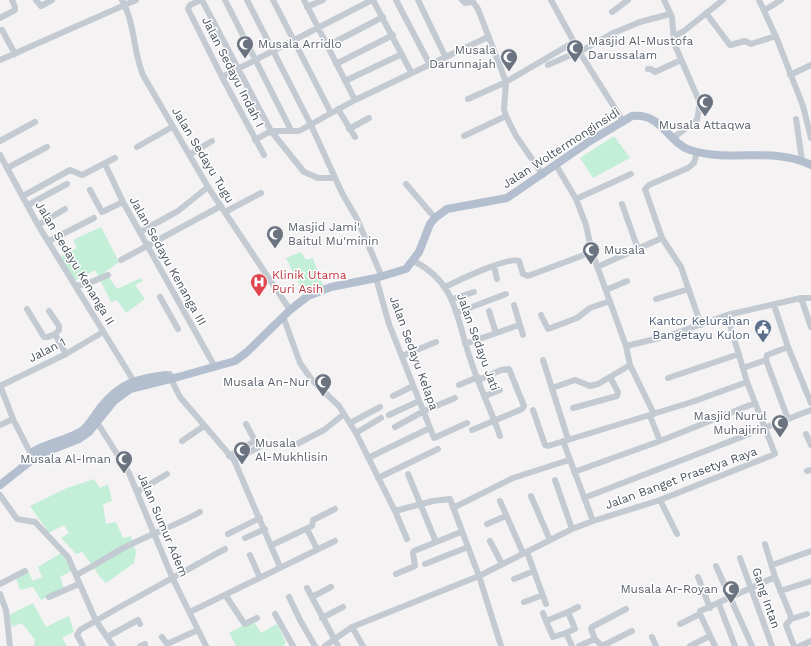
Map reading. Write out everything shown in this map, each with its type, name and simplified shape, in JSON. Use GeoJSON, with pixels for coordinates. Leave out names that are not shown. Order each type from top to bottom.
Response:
{"type":"FeatureCollection","features":[{"type":"Feature","properties":{"kind":"main road","name":"Jalan Woltermonginsidi"},"geometry":{"type":"LineString","coordinates":[[434,218],[452,207],[503,200],[543,175],[623,120],[640,115],[658,122],[673,138],[688,150],[697,152],[789,158],[802,160],[811,165]]}},
{"type":"Feature","properties":{"kind":"main road"},"geometry":{"type":"LineString","coordinates":[[0,478],[45,446],[69,437],[84,429],[120,391],[133,380],[144,381],[183,375],[240,359],[283,316],[316,292],[401,272],[414,261],[434,218]]}},
{"type":"Feature","properties":{"kind":"main road"},"geometry":{"type":"LineString","coordinates":[[120,391],[144,381]]}},
{"type":"Feature","properties":{"kind":"main road"},"geometry":{"type":"LineString","coordinates":[[0,484],[32,456]]}},
{"type":"Feature","properties":{"kind":"street"},"geometry":{"type":"LineString","coordinates":[[0,18],[14,10],[15,7],[12,0]]}},
{"type":"Feature","properties":{"kind":"street"},"geometry":{"type":"LineString","coordinates":[[36,0],[40,5],[52,0]]}},
{"type":"Feature","properties":{"kind":"street"},"geometry":{"type":"LineString","coordinates":[[0,60],[124,3],[136,0]]}},
{"type":"Feature","properties":{"kind":"street"},"geometry":{"type":"LineString","coordinates":[[202,0],[271,131],[304,172],[318,178],[335,178]]}},
{"type":"Feature","properties":{"kind":"street","name":"Jalan Sedayu Indah I"},"geometry":{"type":"LineString","coordinates":[[202,0],[188,6],[190,14],[222,78],[264,155]]}},
{"type":"Feature","properties":{"kind":"street"},"geometry":{"type":"LineString","coordinates":[[225,0],[291,130]]}},
{"type":"Feature","properties":{"kind":"street","name":"Jalan Sedayu Kelapa"},"geometry":{"type":"LineString","coordinates":[[247,0],[311,125],[335,178],[357,219],[379,278],[389,324],[434,438],[467,423]]}},
{"type":"Feature","properties":{"kind":"street"},"geometry":{"type":"LineString","coordinates":[[273,0],[295,40],[331,113]]}},
{"type":"Feature","properties":{"kind":"street"},"geometry":{"type":"LineString","coordinates":[[304,0],[355,100]]}},
{"type":"Feature","properties":{"kind":"street"},"geometry":{"type":"LineString","coordinates":[[307,7],[323,0]]}},
{"type":"Feature","properties":{"kind":"street"},"geometry":{"type":"LineString","coordinates":[[222,78],[372,0],[393,35],[411,72]]}},
{"type":"Feature","properties":{"kind":"street"},"geometry":{"type":"LineString","coordinates":[[396,0],[429,63]]}},
{"type":"Feature","properties":{"kind":"street"},"geometry":{"type":"LineString","coordinates":[[418,0],[445,56]]}},
{"type":"Feature","properties":{"kind":"street"},"geometry":{"type":"LineString","coordinates":[[462,0],[465,3],[472,2],[475,4],[501,64],[506,82],[504,109],[506,116],[516,136],[543,175]]}},
{"type":"Feature","properties":{"kind":"street"},"geometry":{"type":"LineString","coordinates":[[551,0],[574,42],[578,54],[623,120]]}},
{"type":"Feature","properties":{"kind":"street"},"geometry":{"type":"LineString","coordinates":[[612,12],[628,0]]}},
{"type":"Feature","properties":{"kind":"street"},"geometry":{"type":"LineString","coordinates":[[664,0],[670,14],[673,37],[681,60],[698,97],[700,109],[698,117],[694,123],[673,138]]}},
{"type":"Feature","properties":{"kind":"street"},"geometry":{"type":"LineString","coordinates":[[673,37],[684,31],[723,0]]}},
{"type":"Feature","properties":{"kind":"street"},"geometry":{"type":"LineString","coordinates":[[759,0],[776,36],[807,118],[811,138]]}},
{"type":"Feature","properties":{"kind":"street"},"geometry":{"type":"LineString","coordinates":[[765,10],[781,0]]}},
{"type":"Feature","properties":{"kind":"street","name":"Jalan Sedayu Tugu"},"geometry":{"type":"LineString","coordinates":[[124,3],[140,68],[172,127],[208,187],[290,310]]}},
{"type":"Feature","properties":{"kind":"street"},"geometry":{"type":"LineString","coordinates":[[706,13],[730,45],[745,41],[751,44],[776,36]]}},
{"type":"Feature","properties":{"kind":"street"},"geometry":{"type":"LineString","coordinates":[[578,54],[612,34],[640,22],[670,14]]}},
{"type":"Feature","properties":{"kind":"street"},"geometry":{"type":"LineString","coordinates":[[327,46],[383,17]]}},
{"type":"Feature","properties":{"kind":"street"},"geometry":{"type":"LineString","coordinates":[[2,30],[15,54]]}},
{"type":"Feature","properties":{"kind":"street"},"geometry":{"type":"LineString","coordinates":[[336,64],[393,35]]}},
{"type":"Feature","properties":{"kind":"street"},"geometry":{"type":"LineString","coordinates":[[255,140],[271,131],[298,131],[355,100],[379,90],[429,63],[488,37]]}},
{"type":"Feature","properties":{"kind":"street"},"geometry":{"type":"LineString","coordinates":[[468,99],[506,82],[574,42]]}},
{"type":"Feature","properties":{"kind":"street"},"geometry":{"type":"LineString","coordinates":[[345,81],[402,54]]}},
{"type":"Feature","properties":{"kind":"street"},"geometry":{"type":"LineString","coordinates":[[548,65],[566,58]]}},
{"type":"Feature","properties":{"kind":"street"},"geometry":{"type":"LineString","coordinates":[[648,69],[655,72],[681,60]]}},
{"type":"Feature","properties":{"kind":"street"},"geometry":{"type":"LineString","coordinates":[[790,75],[811,65]]}},
{"type":"Feature","properties":{"kind":"street"},"geometry":{"type":"LineString","coordinates":[[338,109],[355,137]]}},
{"type":"Feature","properties":{"kind":"street"},"geometry":{"type":"LineString","coordinates":[[464,136],[506,116]]}},
{"type":"Feature","properties":{"kind":"street"},"geometry":{"type":"LineString","coordinates":[[349,129],[369,118]]}},
{"type":"Feature","properties":{"kind":"street"},"geometry":{"type":"LineString","coordinates":[[796,119],[802,160]]}},
{"type":"Feature","properties":{"kind":"street"},"geometry":{"type":"LineString","coordinates":[[0,141],[35,122]]}},
{"type":"Feature","properties":{"kind":"street"},"geometry":{"type":"LineString","coordinates":[[136,147],[172,127]]}},
{"type":"Feature","properties":{"kind":"street"},"geometry":{"type":"LineString","coordinates":[[189,155],[212,142]]}},
{"type":"Feature","properties":{"kind":"street"},"geometry":{"type":"LineString","coordinates":[[7,168],[48,147]]}},
{"type":"Feature","properties":{"kind":"street"},"geometry":{"type":"LineString","coordinates":[[697,152],[694,163],[688,168],[646,187],[662,238],[680,267],[702,325]]}},
{"type":"Feature","properties":{"kind":"street","name":"Jalan Sedayu Kenanga II"},"geometry":{"type":"LineString","coordinates":[[0,155],[38,225],[133,380]]}},
{"type":"Feature","properties":{"kind":"street"},"geometry":{"type":"LineString","coordinates":[[23,196],[70,170],[82,176],[115,158]]}},
{"type":"Feature","properties":{"kind":"street","name":"Jalan Sedayu Kenanga III"},"geometry":{"type":"LineString","coordinates":[[105,164],[123,202],[215,367]]}},
{"type":"Feature","properties":{"kind":"street"},"geometry":{"type":"LineString","coordinates":[[556,165],[576,199],[586,225],[592,252],[626,346],[630,365],[652,415],[660,442]]}},
{"type":"Feature","properties":{"kind":"street"},"geometry":{"type":"LineString","coordinates":[[576,199],[631,174]]}},
{"type":"Feature","properties":{"kind":"street"},"geometry":{"type":"LineString","coordinates":[[28,205],[67,184]]}},
{"type":"Feature","properties":{"kind":"street"},"geometry":{"type":"LineString","coordinates":[[406,184],[434,218]]}},
{"type":"Feature","properties":{"kind":"street"},"geometry":{"type":"LineString","coordinates":[[140,232],[178,211],[208,187]]}},
{"type":"Feature","properties":{"kind":"street"},"geometry":{"type":"LineString","coordinates":[[90,190],[102,212],[123,202]]}},
{"type":"Feature","properties":{"kind":"street"},"geometry":{"type":"LineString","coordinates":[[122,260],[147,246],[223,209],[261,193]]}},
{"type":"Feature","properties":{"kind":"street"},"geometry":{"type":"LineString","coordinates":[[622,204],[638,249]]}},
{"type":"Feature","properties":{"kind":"street"},"geometry":{"type":"LineString","coordinates":[[38,225],[66,209]]}},
{"type":"Feature","properties":{"kind":"street"},"geometry":{"type":"LineString","coordinates":[[49,241],[94,218]]}},
{"type":"Feature","properties":{"kind":"street"},"geometry":{"type":"LineString","coordinates":[[597,267],[662,238]]}},
{"type":"Feature","properties":{"kind":"street"},"geometry":{"type":"LineString","coordinates":[[445,286],[494,266],[518,260],[523,274],[528,276],[592,252]]}},
{"type":"Feature","properties":{"kind":"street","name":"Jalan Sedayu Jati"},"geometry":{"type":"LineString","coordinates":[[414,261],[425,267],[445,286],[452,299],[465,344],[500,436]]}},
{"type":"Feature","properties":{"kind":"street"},"geometry":{"type":"LineString","coordinates":[[494,266],[498,279]]}},
{"type":"Feature","properties":{"kind":"street"},"geometry":{"type":"LineString","coordinates":[[76,286],[89,283],[108,275]]}},
{"type":"Feature","properties":{"kind":"street"},"geometry":{"type":"LineString","coordinates":[[606,290],[627,281]]}},
{"type":"Feature","properties":{"kind":"street"},"geometry":{"type":"LineString","coordinates":[[656,299],[689,289]]}},
{"type":"Feature","properties":{"kind":"street"},"geometry":{"type":"LineString","coordinates":[[452,299],[474,292]]}},
{"type":"Feature","properties":{"kind":"street"},"geometry":{"type":"LineString","coordinates":[[456,312],[506,294]]}},
{"type":"Feature","properties":{"kind":"street"},"geometry":{"type":"LineString","coordinates":[[160,297],[178,330]]}},
{"type":"Feature","properties":{"kind":"street"},"geometry":{"type":"LineString","coordinates":[[626,346],[668,336],[727,315],[800,298],[811,298]]}},
{"type":"Feature","properties":{"kind":"street"},"geometry":{"type":"LineString","coordinates":[[800,298],[811,327]]}},
{"type":"Feature","properties":{"kind":"street"},"geometry":{"type":"LineString","coordinates":[[541,315],[548,329],[577,318],[590,308],[610,301]]}},
{"type":"Feature","properties":{"kind":"street"},"geometry":{"type":"LineString","coordinates":[[168,311],[180,304]]}},
{"type":"Feature","properties":{"kind":"street"},"geometry":{"type":"LineString","coordinates":[[514,305],[523,335]]}},
{"type":"Feature","properties":{"kind":"street"},"geometry":{"type":"LineString","coordinates":[[774,305],[788,347],[811,402]]}},
{"type":"Feature","properties":{"kind":"street"},"geometry":{"type":"LineString","coordinates":[[27,309],[44,336],[48,337],[55,334],[59,330],[59,326],[50,311]]}},
{"type":"Feature","properties":{"kind":"street"},"geometry":{"type":"LineString","coordinates":[[489,311],[496,334]]}},
{"type":"Feature","properties":{"kind":"street"},"geometry":{"type":"LineString","coordinates":[[727,315],[747,382],[764,427]]}},
{"type":"Feature","properties":{"kind":"street"},"geometry":{"type":"LineString","coordinates":[[283,316],[300,363],[318,386],[337,402],[350,423],[395,511],[407,538]]}},
{"type":"Feature","properties":{"kind":"street"},"geometry":{"type":"LineString","coordinates":[[465,344],[519,325]]}},
{"type":"Feature","properties":{"kind":"street","name":"Jalan 1"},"geometry":{"type":"LineString","coordinates":[[0,386],[66,354],[103,332]]}},
{"type":"Feature","properties":{"kind":"street"},"geometry":{"type":"LineString","coordinates":[[55,334],[66,354]]}},
{"type":"Feature","properties":{"kind":"street"},"geometry":{"type":"LineString","coordinates":[[402,356],[436,342]]}},
{"type":"Feature","properties":{"kind":"street"},"geometry":{"type":"LineString","coordinates":[[788,347],[767,355],[766,360],[788,419]]}},
{"type":"Feature","properties":{"kind":"street"},"geometry":{"type":"LineString","coordinates":[[668,378],[738,354]]}},
{"type":"Feature","properties":{"kind":"street"},"geometry":{"type":"LineString","coordinates":[[543,360],[566,440],[569,460],[593,521]]}},
{"type":"Feature","properties":{"kind":"street"},"geometry":{"type":"LineString","coordinates":[[743,368],[766,360]]}},
{"type":"Feature","properties":{"kind":"street"},"geometry":{"type":"LineString","coordinates":[[552,388],[575,380],[590,386],[610,377],[630,365]]}},
{"type":"Feature","properties":{"kind":"street"},"geometry":{"type":"LineString","coordinates":[[460,385],[507,368],[510,370],[515,380],[524,408],[472,430]]}},
{"type":"Feature","properties":{"kind":"street"},"geometry":{"type":"LineString","coordinates":[[171,376],[180,397],[232,458],[265,529],[280,567]]}},
{"type":"Feature","properties":{"kind":"street"},"geometry":{"type":"LineString","coordinates":[[573,408],[616,396],[618,392],[610,377]]}},
{"type":"Feature","properties":{"kind":"street"},"geometry":{"type":"LineString","coordinates":[[533,410],[545,445],[548,446],[652,415],[747,382]]}},
{"type":"Feature","properties":{"kind":"street"},"geometry":{"type":"LineString","coordinates":[[0,386],[13,418],[32,456]]}},
{"type":"Feature","properties":{"kind":"street"},"geometry":{"type":"LineString","coordinates":[[392,396],[413,386]]}},
{"type":"Feature","properties":{"kind":"street"},"geometry":{"type":"LineString","coordinates":[[485,396],[500,390]]}},
{"type":"Feature","properties":{"kind":"street"},"geometry":{"type":"LineString","coordinates":[[395,427],[424,411],[455,398]]}},
{"type":"Feature","properties":{"kind":"street"},"geometry":{"type":"LineString","coordinates":[[389,415],[419,401]]}},
{"type":"Feature","properties":{"kind":"street"},"geometry":{"type":"LineString","coordinates":[[574,472],[660,442],[755,403]]}},
{"type":"Feature","properties":{"kind":"street"},"geometry":{"type":"LineString","coordinates":[[350,423],[380,407]]}},
{"type":"Feature","properties":{"kind":"street"},"geometry":{"type":"LineString","coordinates":[[584,498],[811,410]]}},
{"type":"Feature","properties":{"kind":"street"},"geometry":{"type":"LineString","coordinates":[[295,445],[324,430],[344,414]]}},
{"type":"Feature","properties":{"kind":"street"},"geometry":{"type":"LineString","coordinates":[[0,425],[13,418]]}},
{"type":"Feature","properties":{"kind":"street"},"geometry":{"type":"LineString","coordinates":[[356,433],[381,418]]}},
{"type":"Feature","properties":{"kind":"street","name":"Jalan Sumur Adem"},"geometry":{"type":"LineString","coordinates":[[95,419],[129,473],[172,577],[206,646]]}},
{"type":"Feature","properties":{"kind":"street"},"geometry":{"type":"LineString","coordinates":[[232,458],[250,445],[254,439],[246,424]]}},
{"type":"Feature","properties":{"kind":"street"},"geometry":{"type":"LineString","coordinates":[[182,441],[204,426]]}},
{"type":"Feature","properties":{"kind":"street","name":"Jalan Banget Prasetya Raya"},"geometry":{"type":"LineString","coordinates":[[324,646],[352,627],[479,576],[572,529],[660,500],[775,454],[764,427]]}},
{"type":"Feature","properties":{"kind":"street"},"geometry":{"type":"LineString","coordinates":[[368,458],[430,428]]}},
{"type":"Feature","properties":{"kind":"street"},"geometry":{"type":"LineString","coordinates":[[806,434],[811,445]]}},
{"type":"Feature","properties":{"kind":"street"},"geometry":{"type":"LineString","coordinates":[[232,458],[261,446]]}},
{"type":"Feature","properties":{"kind":"street"},"geometry":{"type":"LineString","coordinates":[[378,478],[438,449]]}},
{"type":"Feature","properties":{"kind":"street"},"geometry":{"type":"LineString","coordinates":[[454,507],[513,478],[569,460]]}},
{"type":"Feature","properties":{"kind":"street"},"geometry":{"type":"LineString","coordinates":[[137,492],[167,474]]}},
{"type":"Feature","properties":{"kind":"street"},"geometry":{"type":"LineString","coordinates":[[408,474],[422,504],[436,542]]}},
{"type":"Feature","properties":{"kind":"street"},"geometry":{"type":"LineString","coordinates":[[555,480],[572,529]]}},
{"type":"Feature","properties":{"kind":"street"},"geometry":{"type":"LineString","coordinates":[[0,495],[17,519],[35,522],[68,557],[96,621],[113,646]]}},
{"type":"Feature","properties":{"kind":"street"},"geometry":{"type":"LineString","coordinates":[[531,496],[550,540]]}},
{"type":"Feature","properties":{"kind":"street"},"geometry":{"type":"LineString","coordinates":[[395,511],[433,500],[450,500],[454,507],[479,576],[501,646]]}},
{"type":"Feature","properties":{"kind":"street"},"geometry":{"type":"LineString","coordinates":[[660,500],[677,534]]}},
{"type":"Feature","properties":{"kind":"street"},"geometry":{"type":"LineString","coordinates":[[500,501],[534,571],[546,604]]}},
{"type":"Feature","properties":{"kind":"street"},"geometry":{"type":"LineString","coordinates":[[272,545],[307,529],[313,525],[313,520],[335,509]]}},
{"type":"Feature","properties":{"kind":"street"},"geometry":{"type":"LineString","coordinates":[[76,575],[127,546],[179,524],[200,512]]}},
{"type":"Feature","properties":{"kind":"street"},"geometry":{"type":"LineString","coordinates":[[487,524],[506,516]]}},
{"type":"Feature","properties":{"kind":"street"},"geometry":{"type":"LineString","coordinates":[[228,534],[260,518]]}},
{"type":"Feature","properties":{"kind":"street"},"geometry":{"type":"LineString","coordinates":[[246,538],[265,529]]}},
{"type":"Feature","properties":{"kind":"street"},"geometry":{"type":"LineString","coordinates":[[307,529],[317,549]]}},
{"type":"Feature","properties":{"kind":"street"},"geometry":{"type":"LineString","coordinates":[[396,574],[416,565],[413,554],[414,551],[462,532]]}},
{"type":"Feature","properties":{"kind":"street"},"geometry":{"type":"LineString","coordinates":[[190,612],[226,596],[280,567],[335,541]]}},
{"type":"Feature","properties":{"kind":"street"},"geometry":{"type":"LineString","coordinates":[[490,541],[502,564]]}},
{"type":"Feature","properties":{"kind":"street"},"geometry":{"type":"LineString","coordinates":[[765,544],[775,577],[791,619]]}},
{"type":"Feature","properties":{"kind":"street"},"geometry":{"type":"LineString","coordinates":[[425,564],[468,547]]}},
{"type":"Feature","properties":{"kind":"street"},"geometry":{"type":"LineString","coordinates":[[83,646],[78,633],[172,577],[225,549]]}},
{"type":"Feature","properties":{"kind":"street"},"geometry":{"type":"LineString","coordinates":[[772,565],[811,552]]}},
{"type":"Feature","properties":{"kind":"street"},"geometry":{"type":"LineString","coordinates":[[250,555],[260,578]]}},
{"type":"Feature","properties":{"kind":"street","name":"Gang Intan"},"geometry":{"type":"LineString","coordinates":[[740,558],[772,646]]}},
{"type":"Feature","properties":{"kind":"street"},"geometry":{"type":"LineString","coordinates":[[716,566],[732,598],[752,646]]}},
{"type":"Feature","properties":{"kind":"street"},"geometry":{"type":"LineString","coordinates":[[0,584],[25,571]]}},
{"type":"Feature","properties":{"kind":"street"},"geometry":{"type":"LineString","coordinates":[[514,580],[534,571]]}},
{"type":"Feature","properties":{"kind":"street"},"geometry":{"type":"LineString","coordinates":[[698,577],[710,608]]}},
{"type":"Feature","properties":{"kind":"street"},"geometry":{"type":"LineString","coordinates":[[680,624],[700,614],[700,612],[775,577]]}},
{"type":"Feature","properties":{"kind":"street"},"geometry":{"type":"LineString","coordinates":[[780,591],[811,581]]}},
{"type":"Feature","properties":{"kind":"street"},"geometry":{"type":"LineString","coordinates":[[49,597],[79,584]]}},
{"type":"Feature","properties":{"kind":"street"},"geometry":{"type":"LineString","coordinates":[[312,597],[332,587]]}},
{"type":"Feature","properties":{"kind":"street"},"geometry":{"type":"LineString","coordinates":[[307,588],[338,646]]}},
{"type":"Feature","properties":{"kind":"street"},"geometry":{"type":"LineString","coordinates":[[0,594],[6,610],[10,646]]}},
{"type":"Feature","properties":{"kind":"street"},"geometry":{"type":"LineString","coordinates":[[524,602],[543,594]]}},
{"type":"Feature","properties":{"kind":"street"},"geometry":{"type":"LineString","coordinates":[[226,596],[245,624],[257,618]]}},
{"type":"Feature","properties":{"kind":"street"},"geometry":{"type":"LineString","coordinates":[[289,597],[315,646]]}},
{"type":"Feature","properties":{"kind":"street"},"geometry":{"type":"LineString","coordinates":[[718,604],[735,646]]}},
{"type":"Feature","properties":{"kind":"street"},"geometry":{"type":"LineString","coordinates":[[322,618],[343,607]]}},
{"type":"Feature","properties":{"kind":"street"},"geometry":{"type":"LineString","coordinates":[[546,621],[578,607]]}},
{"type":"Feature","properties":{"kind":"street"},"geometry":{"type":"LineString","coordinates":[[626,609],[592,627],[591,629],[598,644],[602,646],[632,631]]}},
{"type":"Feature","properties":{"kind":"street"},"geometry":{"type":"LineString","coordinates":[[543,613],[553,637],[566,633],[575,628],[568,612]]}},
{"type":"Feature","properties":{"kind":"street"},"geometry":{"type":"LineString","coordinates":[[275,614],[293,646]]}},
{"type":"Feature","properties":{"kind":"street"},"geometry":{"type":"LineString","coordinates":[[700,614],[715,646]]}},
{"type":"Feature","properties":{"kind":"street"},"geometry":{"type":"LineString","coordinates":[[794,646],[786,625],[791,619],[807,614]]}},
{"type":"Feature","properties":{"kind":"street"},"geometry":{"type":"LineString","coordinates":[[107,637],[138,620],[140,624]]}},
{"type":"Feature","properties":{"kind":"street"},"geometry":{"type":"LineString","coordinates":[[352,627],[363,646]]}},
{"type":"Feature","properties":{"kind":"street"},"geometry":{"type":"LineString","coordinates":[[162,637],[167,644],[198,630]]}},
{"type":"Feature","properties":{"kind":"street"},"geometry":{"type":"LineString","coordinates":[[566,633],[572,646]]}},
{"type":"Feature","properties":{"kind":"street"},"geometry":{"type":"LineString","coordinates":[[690,646],[710,636]]}},
{"type":"Feature","properties":{"kind":"street"},"geometry":{"type":"LineString","coordinates":[[652,637],[656,646]]}},
{"type":"Feature","properties":{"kind":"street"},"geometry":{"type":"LineString","coordinates":[[579,646],[595,639]]}},
{"type":"Feature","properties":{"kind":"street"},"geometry":{"type":"LineString","coordinates":[[800,646],[811,641]]}},
{"type":"Feature","properties":{"kind":"green space"},"geometry":{"type":"Polygon","coordinates":[[[614,136],[630,158],[593,178],[580,158],[614,136]]]}},
{"type":"Feature","properties":{"kind":"green space"},"geometry":{"type":"Polygon","coordinates":[[[101,227],[119,262],[105,272],[117,289],[141,278],[143,281],[135,285],[145,299],[126,313],[117,300],[111,302],[95,270],[74,281],[60,257],[77,248],[73,240],[101,227]]]}},
{"type":"Feature","properties":{"kind":"green space"},"geometry":{"type":"Polygon","coordinates":[[[301,252],[306,260],[313,258],[324,288],[305,296],[286,258],[301,252]]]}},
{"type":"Feature","properties":{"kind":"green space"},"geometry":{"type":"Polygon","coordinates":[[[94,479],[100,488],[108,484],[112,501],[103,504],[106,524],[116,522],[123,538],[131,536],[136,552],[134,563],[106,583],[99,576],[82,552],[76,554],[61,538],[69,533],[64,525],[49,533],[30,506],[67,488],[94,479]]]}},
{"type":"Feature","properties":{"kind":"green space"},"geometry":{"type":"Polygon","coordinates":[[[61,553],[69,564],[71,571],[60,577],[64,589],[41,600],[33,587],[20,590],[16,578],[28,571],[33,581],[42,577],[38,567],[61,553]]]}},
{"type":"Feature","properties":{"kind":"green space"},"geometry":{"type":"Polygon","coordinates":[[[33,603],[46,627],[69,616],[74,632],[62,638],[67,646],[34,646],[35,640],[22,623],[12,627],[9,615],[33,603]]]}},
{"type":"Feature","properties":{"kind":"green space"},"geometry":{"type":"Polygon","coordinates":[[[253,620],[261,633],[277,624],[286,643],[283,646],[236,646],[229,633],[253,620]]]}},
{"type":"Feature","properties":{"kind":"tunnel"},"geometry":{"type":"LineString","coordinates":[[566,57],[576,54]]}},
{"type":"Feature","properties":{"kind":"place","name":"Musala Arridlo"},"geometry":{"type":"Point","coordinates":[245,59]}},
{"type":"Feature","properties":{"kind":"place","name":"Masjid Al-Mustofa Darussalam"},"geometry":{"type":"Point","coordinates":[575,63]}},
{"type":"Feature","properties":{"kind":"place","name":"Musala Darunnajah"},"geometry":{"type":"Point","coordinates":[509,72]}},
{"type":"Feature","properties":{"kind":"place","name":"Musala Attaqwa"},"geometry":{"type":"Point","coordinates":[705,117]}},
{"type":"Feature","properties":{"kind":"place","name":"Masjid Jami' Baitul Mu'minin"},"geometry":{"type":"Point","coordinates":[275,249]}},
{"type":"Feature","properties":{"kind":"place","name":"Musala"},"geometry":{"type":"Point","coordinates":[591,265]}},
{"type":"Feature","properties":{"kind":"place","name":"Klinik Utama Puri Asih"},"geometry":{"type":"Point","coordinates":[259,297]}},
{"type":"Feature","properties":{"kind":"place","name":"Kantor Kelurahan Bangetayu Kulon"},"geometry":{"type":"Point","coordinates":[763,343]}},
{"type":"Feature","properties":{"kind":"place","name":"Musala An-Nur"},"geometry":{"type":"Point","coordinates":[323,397]}},
{"type":"Feature","properties":{"kind":"place","name":"Masjid Nurul Muhajirin"},"geometry":{"type":"Point","coordinates":[780,438]}},
{"type":"Feature","properties":{"kind":"place","name":"Musala Al-Mukhlisin"},"geometry":{"type":"Point","coordinates":[242,465]}},
{"type":"Feature","properties":{"kind":"place","name":"Musala Al-Iman"},"geometry":{"type":"Point","coordinates":[124,474]}},
{"type":"Feature","properties":{"kind":"place","name":"Musala Ar-Royan"},"geometry":{"type":"Point","coordinates":[731,604]}}]}
